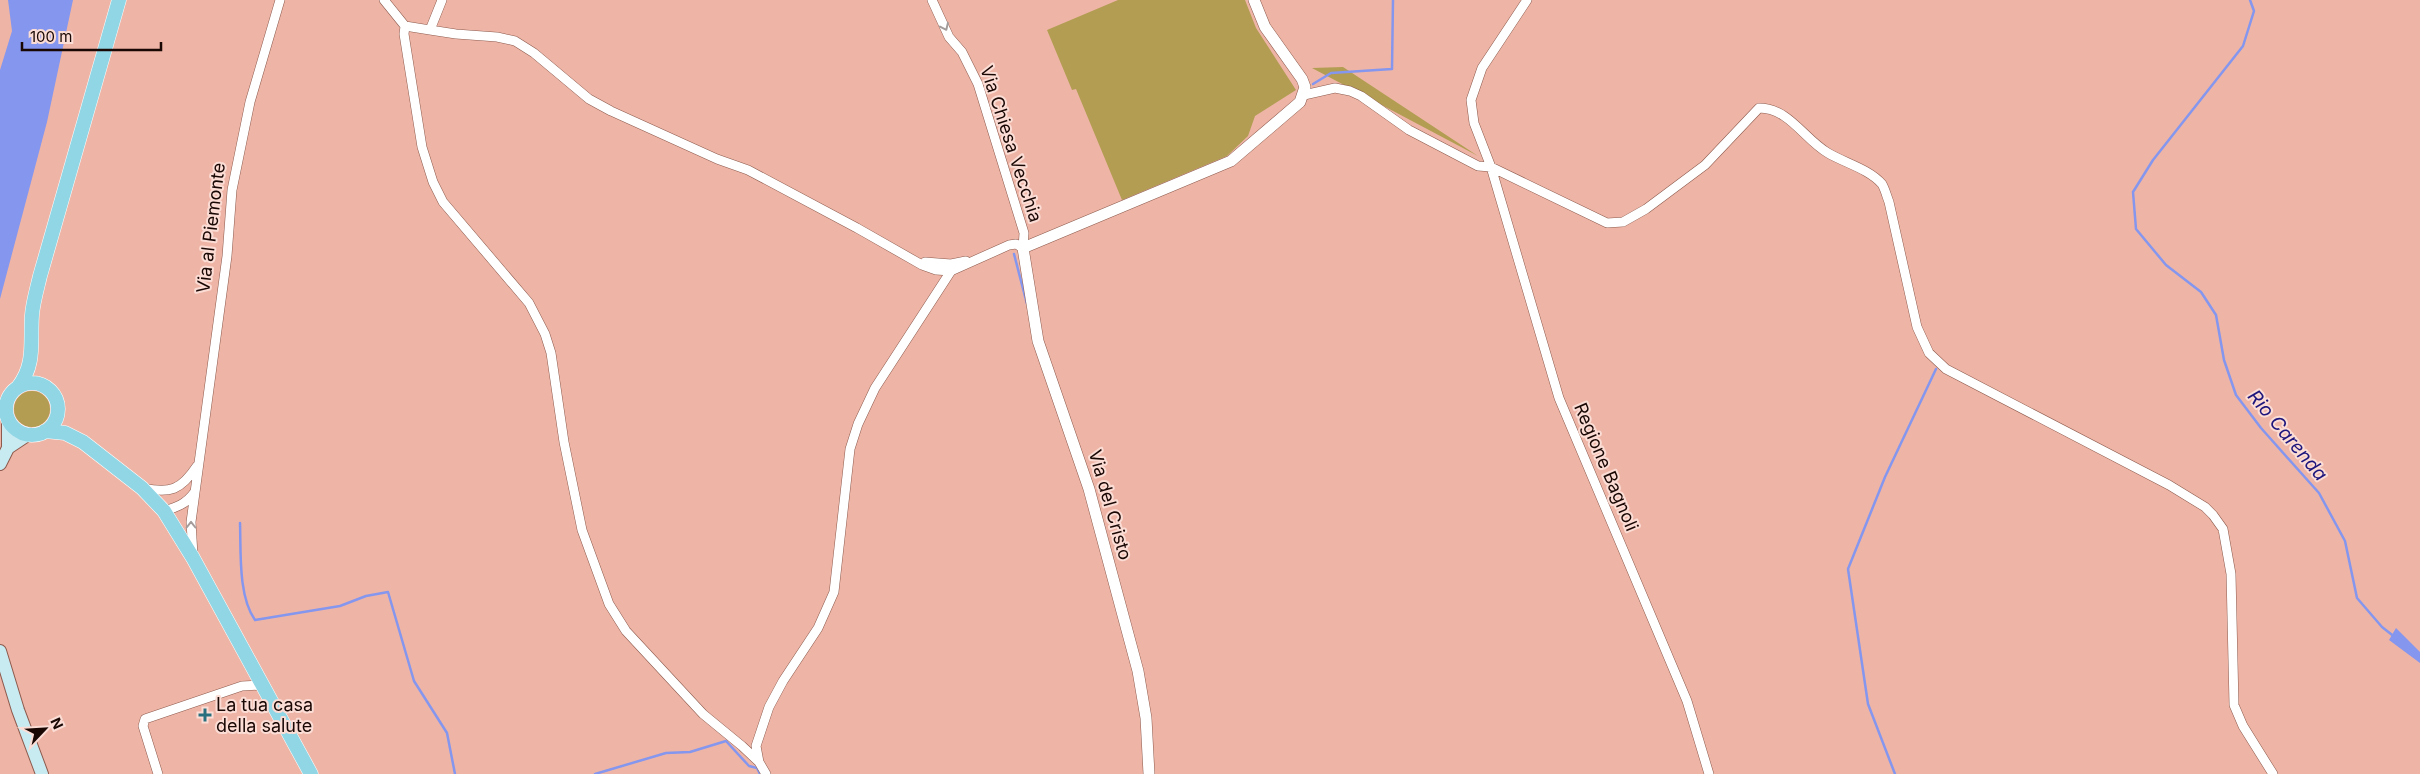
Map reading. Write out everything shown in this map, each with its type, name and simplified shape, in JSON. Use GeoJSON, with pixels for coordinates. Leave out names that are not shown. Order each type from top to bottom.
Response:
{"type":"FeatureCollection","features":[{"type":"Feature","properties":{"kind":"main road"},"geometry":{"type":"LineString","coordinates":[[0,464],[8,448],[7,401],[25,378],[31,362],[32,315],[40,276],[119,0]]}},
{"type":"Feature","properties":{"kind":"main road"},"geometry":{"type":"LineString","coordinates":[[8,448],[29,434],[45,431],[54,422],[58,411],[55,397],[43,386],[31,362]]}},
{"type":"Feature","properties":{"kind":"main road"},"geometry":{"type":"LineString","coordinates":[[18,387],[29,383],[43,386]]}},
{"type":"Feature","properties":{"kind":"main road","name":"Via al Piemonte"},"geometry":{"type":"LineString","coordinates":[[58,411],[62,421],[75,437],[142,488],[164,511],[193,558],[311,774]]}},
{"type":"Feature","properties":{"kind":"main road"},"geometry":{"type":"LineString","coordinates":[[8,419],[15,428],[29,434]]}},
{"type":"Feature","properties":{"kind":"main road","name":"Via al Piemonte"},"geometry":{"type":"LineString","coordinates":[[45,431],[65,433],[75,437]]}},
{"type":"Feature","properties":{"kind":"main road"},"geometry":{"type":"LineString","coordinates":[[0,651],[18,710],[42,774]]}},
{"type":"Feature","properties":{"kind":"street","name":"Via al Piemonte"},"geometry":{"type":"LineString","coordinates":[[193,558],[191,522],[194,493],[227,256],[232,190],[250,102],[280,0]]}},
{"type":"Feature","properties":{"kind":"street"},"geometry":{"type":"LineString","coordinates":[[384,0],[405,26],[456,34],[497,37],[515,41],[534,53],[588,99],[709,155],[748,170],[912,260],[936,270],[952,271],[1009,245],[1016,244],[1023,248],[1231,161],[1295,107],[1304,95],[1305,87],[1302,79],[1265,27],[1254,0]]}},
{"type":"Feature","properties":{"kind":"street"},"geometry":{"type":"LineString","coordinates":[[430,30],[442,0]]}},
{"type":"Feature","properties":{"kind":"street","name":"Via Chiesa Vecchia"},"geometry":{"type":"LineString","coordinates":[[932,0],[950,38],[962,52],[978,84],[1024,233],[1023,248]]}},
{"type":"Feature","properties":{"kind":"street","name":"Regione Bagnoli"},"geometry":{"type":"LineString","coordinates":[[1527,0],[1482,68],[1471,100],[1474,123],[1491,167],[1559,398],[1687,701],[1709,774]]}},
{"type":"Feature","properties":{"kind":"street"},"geometry":{"type":"LineString","coordinates":[[405,26],[404,34],[422,147],[433,182],[448,208],[528,303],[545,334],[551,353],[564,442],[582,530],[609,604],[626,631],[703,714],[759,762],[766,774]]}},
{"type":"Feature","properties":{"kind":"street"},"geometry":{"type":"LineString","coordinates":[[1304,95],[1335,88],[1350,91],[1361,96],[1409,130],[1478,166],[1491,167],[1607,223],[1623,222],[1646,209],[1705,165],[1759,108],[1771,108],[1786,116],[1814,144],[1870,175],[1882,185],[1889,202],[1917,327],[1929,353],[1946,369],[2169,485],[2205,507],[2219,522],[2223,530],[2231,574],[2234,705],[2243,726],[2273,774]]}},
{"type":"Feature","properties":{"kind":"street","name":"Via del Cristo"},"geometry":{"type":"LineString","coordinates":[[1023,248],[1038,341],[1089,489],[1138,671],[1146,718],[1149,774]]}},
{"type":"Feature","properties":{"kind":"street"},"geometry":{"type":"LineString","coordinates":[[912,260],[933,264],[951,264],[982,257]]}},
{"type":"Feature","properties":{"kind":"street"},"geometry":{"type":"LineString","coordinates":[[759,762],[756,746],[760,729],[769,707],[783,681],[818,628],[834,592],[850,450],[858,424],[875,388],[952,271]]}},
{"type":"Feature","properties":{"kind":"street"},"geometry":{"type":"LineString","coordinates":[[142,488],[162,491],[173,489],[187,480],[198,464]]}},
{"type":"Feature","properties":{"kind":"street"},"geometry":{"type":"LineString","coordinates":[[164,511],[180,506],[189,500],[194,493]]}},
{"type":"Feature","properties":{"kind":"street"},"geometry":{"type":"LineString","coordinates":[[158,774],[143,726],[145,719],[242,686],[262,686]]}},
{"type":"Feature","properties":{"kind":"shaded area"},"geometry":{"type":"Polygon","coordinates":[[[1118,0],[1245,0],[1256,28],[1296,90],[1255,116],[1248,136],[1227,156],[1122,200],[1076,89],[1072,90],[1047,30],[1118,0]]]}},
{"type":"Feature","properties":{"kind":"shaded area"},"geometry":{"type":"Polygon","coordinates":[[[1343,67],[1478,156],[1312,68],[1343,67]]]}},
{"type":"Feature","properties":{"kind":"shaded area"},"geometry":{"type":"Polygon","coordinates":[[[32,391],[39,392],[45,396],[49,402],[49,416],[45,422],[39,426],[32,427],[25,426],[19,422],[15,416],[14,409],[15,402],[19,396],[25,392],[32,391]]]}},
{"type":"Feature","properties":{"kind":"water"},"geometry":{"type":"Polygon","coordinates":[[[8,0],[73,0],[47,122],[0,299],[0,70],[12,31],[8,0]]]}},
{"type":"Feature","properties":{"kind":"water"},"geometry":{"type":"Polygon","coordinates":[[[2396,628],[2420,652],[2420,663],[2389,640],[2396,628]]]}},
{"type":"Feature","properties":{"kind":"waterway"},"geometry":{"type":"LineString","coordinates":[[1313,84],[1331,73],[1392,69],[1393,0]]}},
{"type":"Feature","properties":{"kind":"waterway","name":"Rio Carenda"},"geometry":{"type":"LineString","coordinates":[[2250,0],[2254,11],[2243,46],[2153,160],[2133,192],[2136,229],[2166,265],[2201,292],[2216,315],[2224,360],[2236,395],[2261,428],[2319,493],[2345,541],[2357,598],[2382,627],[2396,638]]}},
{"type":"Feature","properties":{"kind":"waterway"},"geometry":{"type":"LineString","coordinates":[[1014,254],[1027,304]]}},
{"type":"Feature","properties":{"kind":"waterway"},"geometry":{"type":"LineString","coordinates":[[1895,774],[1868,704],[1848,569],[1885,477],[1936,369]]}},
{"type":"Feature","properties":{"kind":"waterway"},"geometry":{"type":"LineString","coordinates":[[240,523],[243,586],[255,620],[340,606],[366,596],[388,592],[414,681],[447,733],[455,774]]}},
{"type":"Feature","properties":{"kind":"waterway"},"geometry":{"type":"LineString","coordinates":[[595,774],[666,753],[690,752],[726,741],[749,766],[757,768],[760,774]]}},
{"type":"Feature","properties":{"kind":"place","name":"La tua casa della salute"},"geometry":{"type":"Point","coordinates":[205,715]}}]}
